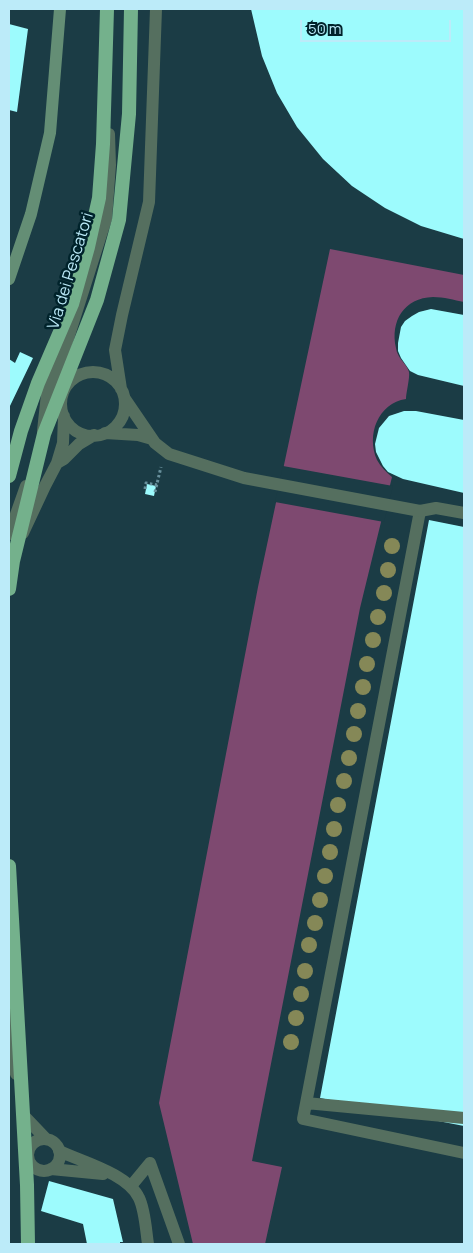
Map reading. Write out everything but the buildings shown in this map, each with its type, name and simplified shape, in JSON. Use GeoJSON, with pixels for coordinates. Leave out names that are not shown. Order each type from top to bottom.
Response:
{"type":"FeatureCollection","features":[{"type":"Feature","properties":{"kind":"highway"},"geometry":{"type":"LineString","coordinates":[[9,476],[21,432],[38,383],[72,304],[88,248],[99,198],[103,144],[107,9]]}},
{"type":"Feature","properties":{"kind":"highway"},"geometry":{"type":"LineString","coordinates":[[9,590],[13,560],[44,434],[97,300],[119,220],[129,114],[131,9]]}},
{"type":"Feature","properties":{"kind":"highway"},"geometry":{"type":"LineString","coordinates":[[9,866],[27,1184],[28,1244]]}},
{"type":"Feature","properties":{"kind":"main road"},"geometry":{"type":"LineString","coordinates":[[9,279],[31,214],[50,133],[60,9]]}},
{"type":"Feature","properties":{"kind":"street","name":"Via dei Pescatori"},"geometry":{"type":"LineString","coordinates":[[9,534],[42,444],[47,394],[65,348],[106,219],[110,165],[109,110],[112,9]]}},
{"type":"Feature","properties":{"kind":"street"},"geometry":{"type":"LineString","coordinates":[[58,463],[79,444],[113,428],[120,420],[124,410],[115,350],[150,202],[156,9]]}},
{"type":"Feature","properties":{"kind":"street"},"geometry":{"type":"LineString","coordinates":[[9,570],[45,486],[58,463],[63,443],[63,395],[71,381],[80,375],[95,372],[106,374],[115,380],[157,446],[168,454],[244,478],[420,511],[436,508],[464,513]]}},
{"type":"Feature","properties":{"kind":"street"},"geometry":{"type":"LineString","coordinates":[[64,416],[74,429],[83,434],[138,435],[152,439]]}},
{"type":"Feature","properties":{"kind":"street"},"geometry":{"type":"LineString","coordinates":[[420,511],[303,1119],[464,1153]]}},
{"type":"Feature","properties":{"kind":"street"},"geometry":{"type":"LineString","coordinates":[[9,980],[12,1056],[25,1116],[29,1159],[35,1168],[40,1170],[51,1169],[116,1176]]}},
{"type":"Feature","properties":{"kind":"street"},"geometry":{"type":"LineString","coordinates":[[306,1103],[464,1118]]}},
{"type":"Feature","properties":{"kind":"street"},"geometry":{"type":"LineString","coordinates":[[25,1116],[46,1139],[54,1143],[59,1152],[58,1161],[51,1169]]}},
{"type":"Feature","properties":{"kind":"street"},"geometry":{"type":"LineString","coordinates":[[29,1148],[36,1141],[46,1139]]}},
{"type":"Feature","properties":{"kind":"street"},"geometry":{"type":"LineString","coordinates":[[59,1152],[116,1176],[131,1186],[140,1199],[148,1244]]}},
{"type":"Feature","properties":{"kind":"street"},"geometry":{"type":"LineString","coordinates":[[131,1186],[150,1163],[179,1244]]}},
{"type":"Feature","properties":{"kind":"path"},"geometry":{"type":"LineString","coordinates":[[154,492],[164,451]]}},
{"type":"Feature","properties":{"kind":"path"},"geometry":{"type":"LineString","coordinates":[[145,489],[146,483],[157,485]]}},
{"type":"Feature","properties":{"kind":"shaded area"},"geometry":{"type":"Polygon","coordinates":[[[330,249],[464,275],[464,302],[445,298],[423,298],[407,306],[397,320],[395,329],[397,352],[409,372],[406,399],[396,402],[382,413],[374,431],[374,450],[377,460],[392,477],[360,608],[252,1161],[282,1167],[265,1244],[193,1244],[159,1103],[258,587],[330,249]]]}},
{"type":"Feature","properties":{"kind":"pier"},"geometry":{"type":"Polygon","coordinates":[[[283,466],[393,486],[384,522],[275,502],[283,466]]]}}]}
